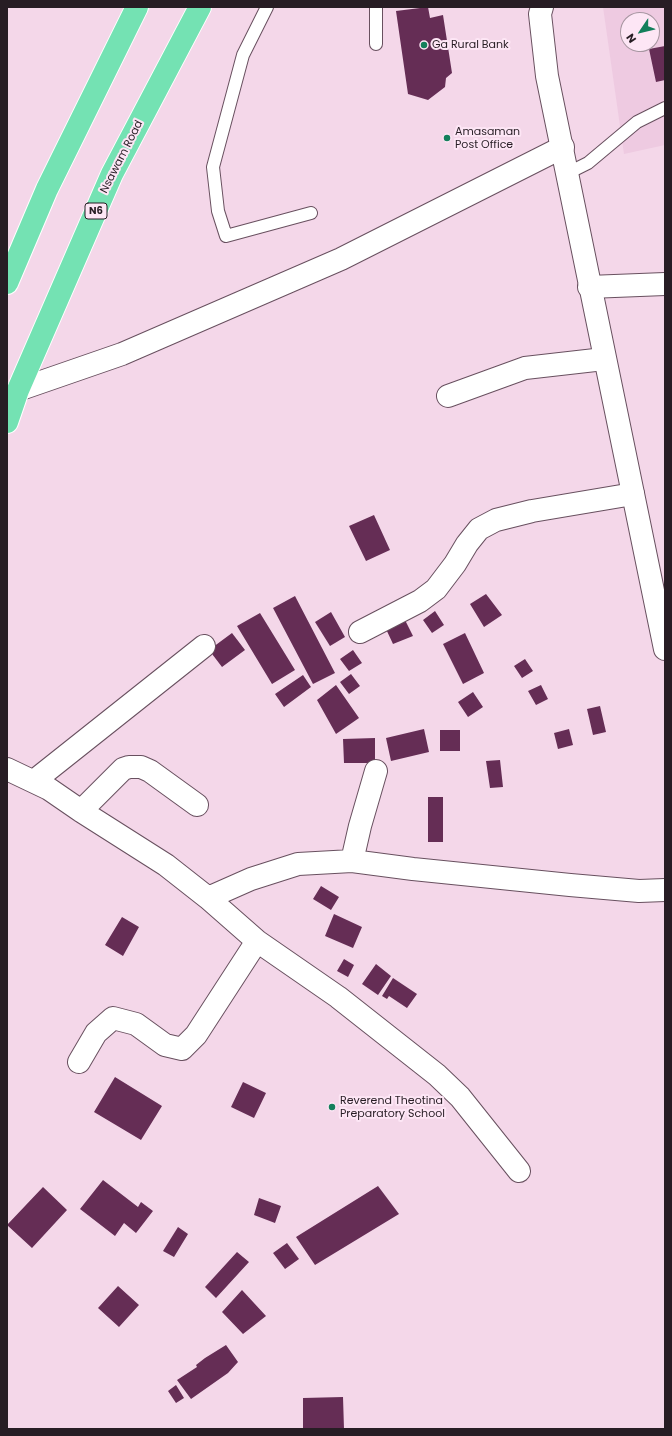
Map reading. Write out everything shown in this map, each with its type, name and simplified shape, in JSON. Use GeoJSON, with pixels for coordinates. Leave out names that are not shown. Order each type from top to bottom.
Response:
{"type":"FeatureCollection","features":[{"type":"Feature","properties":{"kind":"highway"},"geometry":{"type":"LineString","coordinates":[[7,283],[47,189],[137,7]]}},
{"type":"Feature","properties":{"kind":"highway","name":"Nsawam Road"},"geometry":{"type":"LineString","coordinates":[[7,422],[18,390],[112,174],[200,7]]}},
{"type":"Feature","properties":{"kind":"street"},"geometry":{"type":"LineString","coordinates":[[539,9],[547,76],[563,147],[589,287],[633,494],[659,587],[665,648]]}},
{"type":"Feature","properties":{"kind":"street"},"geometry":{"type":"LineString","coordinates":[[18,390],[122,354],[334,262],[563,147]]}},
{"type":"Feature","properties":{"kind":"street"},"geometry":{"type":"LineString","coordinates":[[589,287],[665,284]]}},
{"type":"Feature","properties":{"kind":"street"},"geometry":{"type":"LineString","coordinates":[[448,396],[525,368],[604,359]]}},
{"type":"Feature","properties":{"kind":"street"},"geometry":{"type":"LineString","coordinates":[[360,632],[420,600],[436,589],[479,529],[496,520],[532,511],[633,494]]}},
{"type":"Feature","properties":{"kind":"street"},"geometry":{"type":"LineString","coordinates":[[34,781],[204,646]]}},
{"type":"Feature","properties":{"kind":"street"},"geometry":{"type":"LineString","coordinates":[[81,811],[123,769],[140,767],[150,771],[197,805]]}},
{"type":"Feature","properties":{"kind":"street"},"geometry":{"type":"LineString","coordinates":[[7,769],[49,788],[81,811],[166,865],[208,898],[257,941],[338,998],[437,1075],[460,1097],[518,1171]]}},
{"type":"Feature","properties":{"kind":"street"},"geometry":{"type":"LineString","coordinates":[[352,861],[360,826],[376,771]]}},
{"type":"Feature","properties":{"kind":"street"},"geometry":{"type":"LineString","coordinates":[[208,898],[251,879],[298,864],[352,861],[413,869],[570,885],[639,891],[665,890]]}},
{"type":"Feature","properties":{"kind":"street"},"geometry":{"type":"LineString","coordinates":[[79,1062],[96,1033],[113,1018],[136,1024],[165,1045],[182,1049],[196,1035],[257,941]]}},
{"type":"Feature","properties":{"kind":"lane"},"geometry":{"type":"LineString","coordinates":[[267,7],[243,55],[213,167],[218,211],[226,236],[311,213]]}},
{"type":"Feature","properties":{"kind":"lane"},"geometry":{"type":"LineString","coordinates":[[376,7],[376,44]]}},
{"type":"Feature","properties":{"kind":"lane"},"geometry":{"type":"LineString","coordinates":[[568,173],[588,163],[637,122],[665,108]]}},
{"type":"Feature","properties":{"kind":"shaded area"},"geometry":{"type":"Polygon","coordinates":[[[603,7],[665,7],[665,145],[624,154],[603,7]]]}},
{"type":"Feature","properties":{"kind":"building","name":"Ga Rural Bank"},"geometry":{"type":"Polygon","coordinates":[[[428,7],[430,18],[443,15],[452,73],[446,78],[445,87],[428,100],[408,94],[396,11],[428,7]]]}},
{"type":"Feature","properties":{"kind":"building"},"geometry":{"type":"Polygon","coordinates":[[[665,46],[665,80],[656,82],[650,52],[660,52],[660,47],[665,46]]]}},
{"type":"Feature","properties":{"kind":"building"},"geometry":{"type":"Polygon","coordinates":[[[374,515],[390,550],[366,561],[349,526],[374,515]]]}},
{"type":"Feature","properties":{"kind":"building"},"geometry":{"type":"Polygon","coordinates":[[[486,594],[502,615],[484,627],[470,604],[486,594]]]}},
{"type":"Feature","properties":{"kind":"building"},"geometry":{"type":"Polygon","coordinates":[[[295,596],[335,673],[313,684],[273,608],[295,596]]]}},
{"type":"Feature","properties":{"kind":"building"},"geometry":{"type":"Polygon","coordinates":[[[435,611],[444,625],[432,633],[423,620],[435,611]]]}},
{"type":"Feature","properties":{"kind":"building"},"geometry":{"type":"Polygon","coordinates":[[[331,612],[345,637],[330,646],[315,622],[331,612]]]}},
{"type":"Feature","properties":{"kind":"building"},"geometry":{"type":"Polygon","coordinates":[[[260,613],[295,670],[272,684],[237,626],[260,613]]]}},
{"type":"Feature","properties":{"kind":"building"},"geometry":{"type":"Polygon","coordinates":[[[405,620],[413,636],[393,644],[386,629],[405,620]]]}},
{"type":"Feature","properties":{"kind":"building"},"geometry":{"type":"Polygon","coordinates":[[[232,633],[245,650],[222,667],[209,650],[232,633]]]}},
{"type":"Feature","properties":{"kind":"building"},"geometry":{"type":"Polygon","coordinates":[[[465,633],[484,673],[463,684],[443,644],[465,633]]]}},
{"type":"Feature","properties":{"kind":"building"},"geometry":{"type":"Polygon","coordinates":[[[353,650],[362,663],[349,671],[340,659],[353,650]]]}},
{"type":"Feature","properties":{"kind":"building"},"geometry":{"type":"Polygon","coordinates":[[[525,659],[533,671],[522,678],[514,666],[525,659]]]}},
{"type":"Feature","properties":{"kind":"building"},"geometry":{"type":"Polygon","coordinates":[[[351,674],[360,686],[349,694],[340,682],[351,674]]]}},
{"type":"Feature","properties":{"kind":"building"},"geometry":{"type":"Polygon","coordinates":[[[303,675],[311,687],[284,707],[275,694],[303,675]]]}},
{"type":"Feature","properties":{"kind":"building"},"geometry":{"type":"Polygon","coordinates":[[[336,685],[359,718],[336,734],[317,700],[336,685]]]}},
{"type":"Feature","properties":{"kind":"building"},"geometry":{"type":"Polygon","coordinates":[[[541,685],[548,699],[536,705],[528,691],[541,685]]]}},
{"type":"Feature","properties":{"kind":"building"},"geometry":{"type":"Polygon","coordinates":[[[473,692],[483,707],[468,717],[458,702],[473,692]]]}},
{"type":"Feature","properties":{"kind":"building"},"geometry":{"type":"Polygon","coordinates":[[[600,706],[606,732],[593,735],[587,709],[600,706]]]}},
{"type":"Feature","properties":{"kind":"building"},"geometry":{"type":"Polygon","coordinates":[[[424,729],[429,752],[391,761],[386,738],[424,729]]]}},
{"type":"Feature","properties":{"kind":"building"},"geometry":{"type":"Polygon","coordinates":[[[569,729],[573,745],[558,749],[554,733],[569,729]]]}},
{"type":"Feature","properties":{"kind":"building"},"geometry":{"type":"Polygon","coordinates":[[[440,730],[460,730],[460,751],[440,751],[440,730]]]}},
{"type":"Feature","properties":{"kind":"building"},"geometry":{"type":"Polygon","coordinates":[[[375,738],[375,763],[344,763],[343,739],[375,738]]]}},
{"type":"Feature","properties":{"kind":"building"},"geometry":{"type":"Polygon","coordinates":[[[500,760],[503,787],[490,788],[486,761],[500,760]]]}},
{"type":"Feature","properties":{"kind":"building"},"geometry":{"type":"Polygon","coordinates":[[[428,797],[443,797],[443,842],[428,842],[428,797]]]}},
{"type":"Feature","properties":{"kind":"building"},"geometry":{"type":"Polygon","coordinates":[[[321,886],[339,897],[331,910],[313,899],[321,886]]]}},
{"type":"Feature","properties":{"kind":"building"},"geometry":{"type":"Polygon","coordinates":[[[334,914],[362,927],[353,948],[325,936],[334,914]]]}},
{"type":"Feature","properties":{"kind":"building"},"geometry":{"type":"Polygon","coordinates":[[[122,917],[139,927],[123,956],[105,945],[122,917]]]}},
{"type":"Feature","properties":{"kind":"building"},"geometry":{"type":"Polygon","coordinates":[[[344,959],[354,965],[348,977],[337,971],[344,959]]]}},
{"type":"Feature","properties":{"kind":"building"},"geometry":{"type":"Polygon","coordinates":[[[376,964],[391,976],[378,995],[362,984],[376,964]]]}},
{"type":"Feature","properties":{"kind":"building"},"geometry":{"type":"Polygon","coordinates":[[[393,978],[417,994],[407,1008],[389,996],[387,999],[382,996],[393,978]]]}},
{"type":"Feature","properties":{"kind":"building"},"geometry":{"type":"Polygon","coordinates":[[[115,1077],[162,1106],[141,1140],[94,1112],[115,1077]]]}},
{"type":"Feature","properties":{"kind":"building"},"geometry":{"type":"Polygon","coordinates":[[[243,1082],[266,1093],[254,1118],[231,1107],[243,1082]]]}},
{"type":"Feature","properties":{"kind":"building"},"geometry":{"type":"Polygon","coordinates":[[[103,1180],[138,1207],[141,1202],[153,1211],[136,1233],[124,1223],[115,1236],[80,1209],[103,1180]]]}},
{"type":"Feature","properties":{"kind":"building"},"geometry":{"type":"Polygon","coordinates":[[[378,1186],[399,1214],[315,1265],[296,1237],[378,1186]]]}},
{"type":"Feature","properties":{"kind":"building"},"geometry":{"type":"Polygon","coordinates":[[[43,1187],[67,1210],[32,1248],[7,1225],[43,1187]]]}},
{"type":"Feature","properties":{"kind":"building"},"geometry":{"type":"Polygon","coordinates":[[[259,1198],[281,1206],[275,1223],[254,1215],[259,1198]]]}},
{"type":"Feature","properties":{"kind":"building"},"geometry":{"type":"Polygon","coordinates":[[[178,1227],[188,1234],[174,1257],[163,1251],[178,1227]]]}},
{"type":"Feature","properties":{"kind":"building"},"geometry":{"type":"Polygon","coordinates":[[[287,1243],[299,1259],[285,1269],[273,1253],[287,1243]]]}},
{"type":"Feature","properties":{"kind":"building"},"geometry":{"type":"Polygon","coordinates":[[[237,1252],[249,1262],[216,1298],[205,1287],[237,1252]]]}},
{"type":"Feature","properties":{"kind":"building"},"geometry":{"type":"Polygon","coordinates":[[[118,1286],[139,1305],[119,1327],[98,1308],[118,1286]]]}},
{"type":"Feature","properties":{"kind":"building"},"geometry":{"type":"Polygon","coordinates":[[[242,1290],[266,1316],[243,1334],[222,1312],[242,1290]]]}},
{"type":"Feature","properties":{"kind":"building"},"geometry":{"type":"Polygon","coordinates":[[[226,1345],[238,1362],[228,1373],[191,1399],[177,1380],[197,1367],[196,1365],[205,1358],[226,1345]]]}},
{"type":"Feature","properties":{"kind":"building"},"geometry":{"type":"Polygon","coordinates":[[[176,1385],[184,1398],[176,1403],[168,1391],[176,1385]]]}},
{"type":"Feature","properties":{"kind":"building"},"geometry":{"type":"Polygon","coordinates":[[[343,1397],[344,1429],[303,1429],[303,1398],[343,1397]]]}},
{"type":"Feature","properties":{"kind":"place","name":"Ga Rural Bank"},"geometry":{"type":"Point","coordinates":[424,45]}},
{"type":"Feature","properties":{"kind":"place","name":"Amasaman Post Office"},"geometry":{"type":"Point","coordinates":[447,138]}},
{"type":"Feature","properties":{"kind":"place","name":"Reverend Theotina Preparatory School"},"geometry":{"type":"Point","coordinates":[332,1107]}}]}
